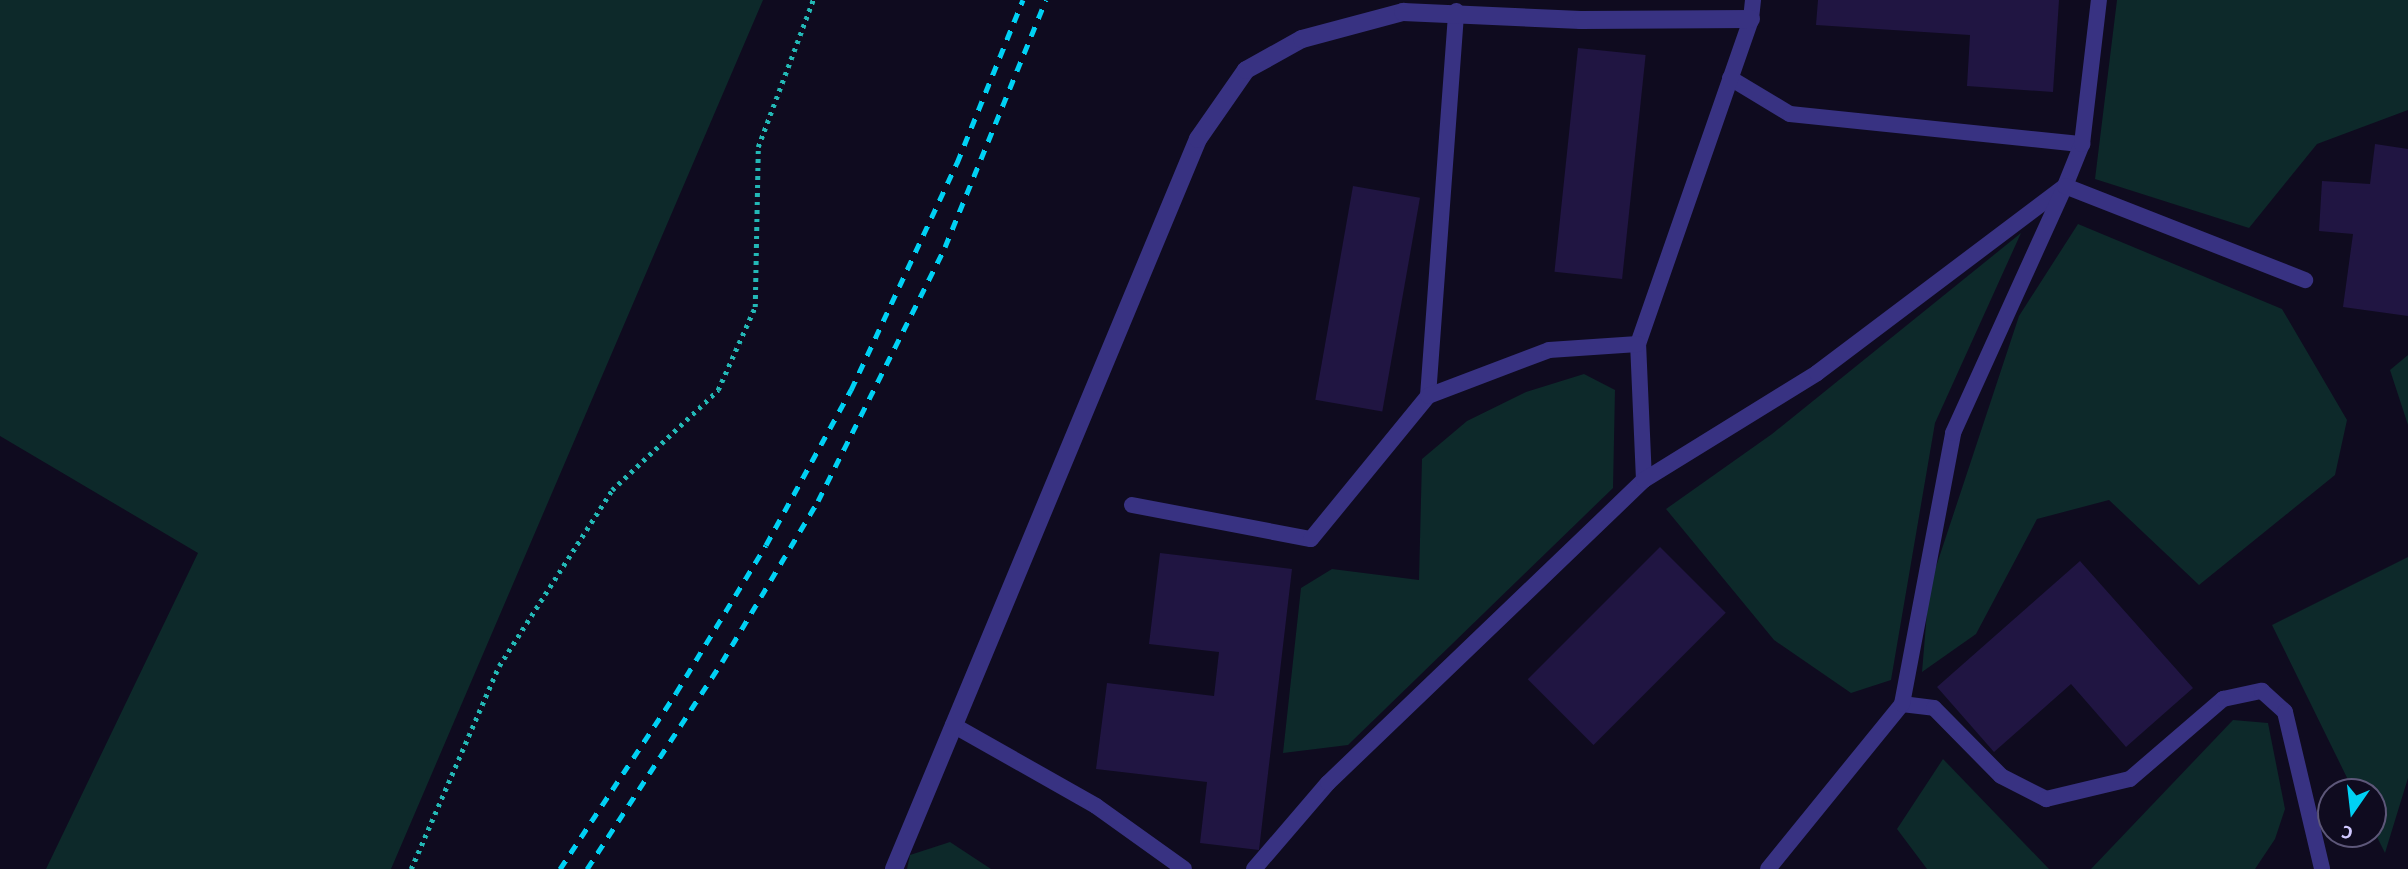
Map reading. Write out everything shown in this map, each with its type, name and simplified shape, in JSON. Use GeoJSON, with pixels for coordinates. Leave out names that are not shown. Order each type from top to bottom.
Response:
{"type":"FeatureCollection","features":[{"type":"Feature","properties":{"kind":"street"},"geometry":{"type":"LineString","coordinates":[[894,869],[1198,139],[1246,70],[1302,39],[1403,12],[1456,11],[1581,20],[1751,19]]}},
{"type":"Feature","properties":{"kind":"lane"},"geometry":{"type":"LineString","coordinates":[[1644,480],[1638,344],[1751,19],[1753,0]]}},
{"type":"Feature","properties":{"kind":"lane"},"geometry":{"type":"LineString","coordinates":[[1768,869],[1902,704],[1953,433],[2082,144],[2099,0]]}},
{"type":"Feature","properties":{"kind":"lane"},"geometry":{"type":"LineString","coordinates":[[1428,396],[1456,11]]}},
{"type":"Feature","properties":{"kind":"lane"},"geometry":{"type":"LineString","coordinates":[[1731,78],[1790,114],[2082,144]]}},
{"type":"Feature","properties":{"kind":"lane"},"geometry":{"type":"LineString","coordinates":[[2065,186],[2305,280]]}},
{"type":"Feature","properties":{"kind":"lane"},"geometry":{"type":"LineString","coordinates":[[1254,869],[1328,783],[1644,480],[1817,373],[2065,186]]}},
{"type":"Feature","properties":{"kind":"lane"},"geometry":{"type":"LineString","coordinates":[[1132,505],[1311,539],[1428,396],[1549,350],[1638,344]]}},
{"type":"Feature","properties":{"kind":"lane"},"geometry":{"type":"LineString","coordinates":[[1902,704],[1934,708],[2001,776],[2046,799],[2130,779],[2223,699],[2262,691],[2285,712],[2322,869]]}},
{"type":"Feature","properties":{"kind":"lane"},"geometry":{"type":"LineString","coordinates":[[953,725],[1096,806],[1184,869]]}},
{"type":"Feature","properties":{"kind":"path"},"geometry":{"type":"LineString","coordinates":[[411,869],[499,666],[612,490],[718,390],[755,307],[758,147],[813,0]]}},
{"type":"Feature","properties":{"kind":"green space"},"geometry":{"type":"Polygon","coordinates":[[[0,0],[763,0],[391,869],[46,869],[198,553],[0,436],[0,0]]]}},
{"type":"Feature","properties":{"kind":"green space"},"geometry":{"type":"Polygon","coordinates":[[[2117,0],[2408,0],[2408,110],[2317,144],[2249,228],[2095,179],[2117,0]]]}},
{"type":"Feature","properties":{"kind":"green space"},"geometry":{"type":"Polygon","coordinates":[[[2078,224],[2282,309],[2347,420],[2335,475],[2199,585],[2109,500],[2037,519],[1976,634],[1922,672],[1929,588],[2019,316],[2078,224]]]}},
{"type":"Feature","properties":{"kind":"green space"},"geometry":{"type":"Polygon","coordinates":[[[2021,233],[1935,423],[1891,680],[1851,693],[1774,640],[1666,509],[1772,434],[2021,233]]]}},
{"type":"Feature","properties":{"kind":"green space"},"geometry":{"type":"Polygon","coordinates":[[[2408,355],[2408,425],[2390,370],[2408,355]]]}},
{"type":"Feature","properties":{"kind":"green space"},"geometry":{"type":"Polygon","coordinates":[[[1584,374],[1615,390],[1613,488],[1348,745],[1283,753],[1301,588],[1332,569],[1419,580],[1422,459],[1467,421],[1526,392],[1584,374]]]}},
{"type":"Feature","properties":{"kind":"green space"},"geometry":{"type":"Polygon","coordinates":[[[2408,557],[2408,778],[2387,846],[2387,778],[2347,778],[2272,625],[2408,557]]]}},
{"type":"Feature","properties":{"kind":"green space"},"geometry":{"type":"Polygon","coordinates":[[[2233,720],[2268,723],[2285,809],[2275,839],[2255,869],[2091,869],[2233,720]]]}},
{"type":"Feature","properties":{"kind":"green space"},"geometry":{"type":"Polygon","coordinates":[[[1943,759],[2049,869],[1927,869],[1897,829],[1943,759]]]}},
{"type":"Feature","properties":{"kind":"green space"},"geometry":{"type":"Polygon","coordinates":[[[950,842],[991,869],[907,869],[910,855],[950,842]]]}},
{"type":"Feature","properties":{"kind":"building"},"geometry":{"type":"Polygon","coordinates":[[[1818,0],[2059,0],[2053,92],[1967,86],[1970,35],[1816,25],[1818,0]]]}},
{"type":"Feature","properties":{"kind":"building"},"geometry":{"type":"Polygon","coordinates":[[[1578,48],[1646,55],[1622,279],[1554,272],[1578,48]]]}},
{"type":"Feature","properties":{"kind":"building"},"geometry":{"type":"Polygon","coordinates":[[[2375,144],[2408,149],[2408,316],[2343,307],[2353,234],[2319,231],[2322,181],[2370,184],[2375,144]]]}},
{"type":"Feature","properties":{"kind":"building"},"geometry":{"type":"Polygon","coordinates":[[[1353,186],[1420,198],[1382,412],[1315,400],[1353,186]]]}},
{"type":"Feature","properties":{"kind":"building"},"geometry":{"type":"Polygon","coordinates":[[[1660,547],[1726,613],[1594,745],[1528,679],[1660,547]]]}},
{"type":"Feature","properties":{"kind":"building"},"geometry":{"type":"Polygon","coordinates":[[[1160,553],[1292,569],[1259,850],[1200,843],[1207,782],[1096,769],[1107,683],[1214,696],[1219,652],[1149,644],[1160,553]]]}},
{"type":"Feature","properties":{"kind":"building"},"geometry":{"type":"Polygon","coordinates":[[[2080,561],[2193,688],[2126,747],[2071,684],[1994,752],[1937,687],[2080,561]]]}},
{"type":"Feature","properties":{"kind":"railway"},"geometry":{"type":"LineString","coordinates":[[560,869],[676,693],[766,545],[851,390],[957,163],[1023,0]]}},
{"type":"Feature","properties":{"kind":"railway"},"geometry":{"type":"LineString","coordinates":[[587,869],[722,662],[818,501],[945,247],[1046,0]]}}]}
